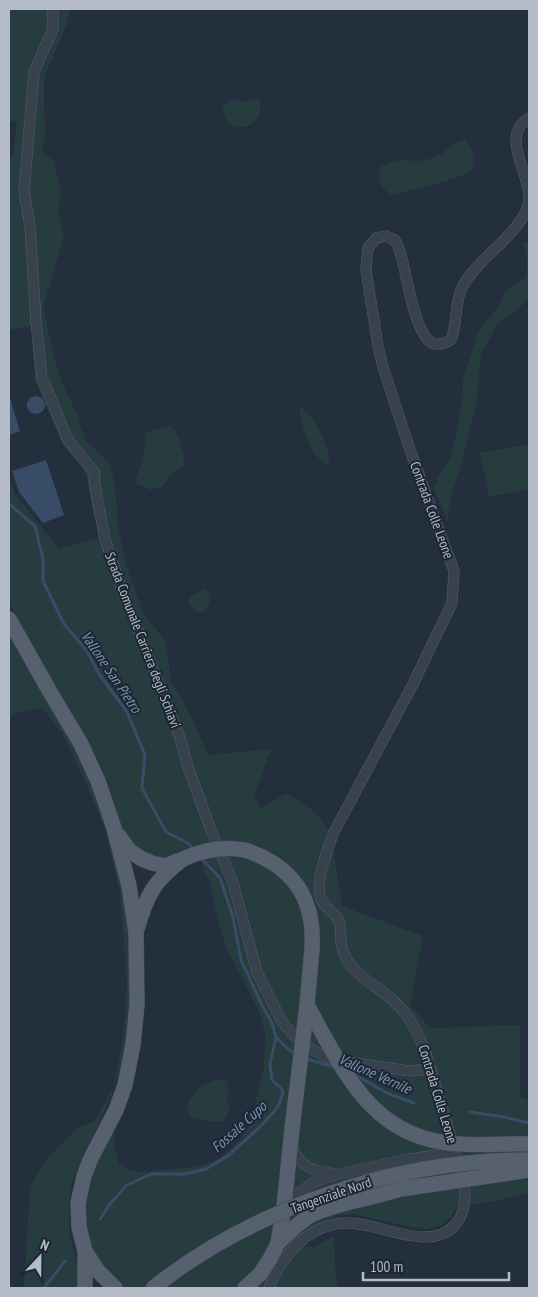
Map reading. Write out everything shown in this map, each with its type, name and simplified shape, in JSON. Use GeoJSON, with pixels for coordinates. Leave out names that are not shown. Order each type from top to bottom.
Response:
{"type":"FeatureCollection","features":[{"type":"Feature","properties":{"kind":"main road"},"geometry":{"type":"LineString","coordinates":[[9,619],[81,744],[98,781],[114,828],[129,886],[136,933],[137,1004],[133,1045],[125,1085],[116,1110],[91,1158],[78,1203],[79,1227],[85,1251],[85,1288]]}},
{"type":"Feature","properties":{"kind":"main road"},"geometry":{"type":"LineString","coordinates":[[114,828],[129,850],[140,858],[166,866],[213,848],[235,848],[261,855],[275,863],[298,886],[311,916],[313,932],[307,1005],[278,1243],[260,1274],[245,1288]]}},
{"type":"Feature","properties":{"kind":"main road"},"geometry":{"type":"LineString","coordinates":[[136,933],[148,896],[168,871],[183,859]]}},
{"type":"Feature","properties":{"kind":"main road"},"geometry":{"type":"LineString","coordinates":[[307,1005],[342,1068],[355,1087],[387,1120],[408,1133],[435,1141],[460,1144],[529,1144]]}},
{"type":"Feature","properties":{"kind":"main road","name":"Tangenziale Nord"},"geometry":{"type":"LineString","coordinates":[[153,1288],[195,1258],[237,1234],[280,1213],[325,1195],[371,1181],[418,1170],[466,1163],[529,1160]]}},
{"type":"Feature","properties":{"kind":"main road"},"geometry":{"type":"LineString","coordinates":[[278,1243],[294,1227],[310,1216],[348,1202],[401,1189],[529,1170]]}},
{"type":"Feature","properties":{"kind":"main road"},"geometry":{"type":"LineString","coordinates":[[85,1251],[98,1271],[116,1288]]}},
{"type":"Feature","properties":{"kind":"street","name":"Strada Comunale Carriera degli Schiavi"},"geometry":{"type":"LineString","coordinates":[[53,9],[53,29],[34,72],[24,191],[30,226],[36,322],[42,378],[68,440],[95,474],[94,480],[106,539],[121,587],[180,738],[191,776],[211,830],[233,883],[257,972],[282,1022],[296,1038],[330,1059],[409,1071],[430,1069]]}},
{"type":"Feature","properties":{"kind":"street","name":"Contrada Colle Leone"},"geometry":{"type":"LineString","coordinates":[[269,1288],[280,1265],[290,1252],[300,1241],[318,1229],[347,1222],[420,1236],[436,1236],[454,1227],[461,1218],[465,1198],[464,1182],[421,1038],[398,1004],[355,970],[341,945],[341,923],[323,904],[318,884],[334,832],[412,686],[452,603],[454,571],[383,368],[366,270],[368,248],[376,238],[386,236],[395,240],[401,254],[417,322],[424,335],[433,344],[442,344],[451,340],[455,331],[457,303],[462,288],[472,272],[516,226],[524,214],[529,200],[516,138],[521,125],[529,118]]}},
{"type":"Feature","properties":{"kind":"street","name":"Contrada Colle Leone"},"geometry":{"type":"LineString","coordinates":[[291,1145],[294,1154],[307,1167],[316,1171],[339,1174]]}},
{"type":"Feature","properties":{"kind":"street","name":"Contrada Colle Leone"},"geometry":{"type":"LineString","coordinates":[[284,1206],[295,1195],[316,1181],[403,1160],[456,1152]]}},
{"type":"Feature","properties":{"kind":"green space"},"geometry":{"type":"Polygon","coordinates":[[[9,9],[70,9],[66,26],[44,78],[45,134],[42,148],[44,155],[54,161],[60,189],[59,213],[64,237],[43,307],[61,381],[76,412],[85,440],[110,464],[115,484],[118,527],[127,567],[142,611],[166,642],[171,681],[191,715],[208,755],[271,749],[254,795],[261,809],[286,793],[315,812],[331,833],[342,906],[423,936],[410,1005],[430,1028],[520,1025],[520,1097],[529,1100],[529,1192],[478,1204],[458,1204],[451,1217],[442,1225],[434,1228],[410,1227],[354,1214],[338,1215],[317,1228],[305,1247],[314,1247],[334,1236],[336,1278],[339,1288],[254,1288],[275,1262],[282,1247],[297,1231],[313,1221],[369,1202],[366,1193],[334,1201],[303,1215],[286,1229],[298,1130],[288,1129],[277,1222],[271,1247],[258,1267],[235,1288],[124,1288],[104,1273],[94,1257],[84,1228],[81,1198],[84,1184],[94,1161],[115,1127],[114,1146],[119,1163],[126,1169],[139,1172],[196,1167],[219,1159],[239,1141],[249,1126],[264,1066],[265,1033],[258,1009],[225,945],[210,884],[203,869],[199,848],[161,859],[152,858],[134,849],[125,836],[102,770],[77,722],[66,729],[110,830],[124,892],[128,923],[131,979],[130,1020],[127,1048],[110,1099],[73,1179],[69,1202],[70,1237],[81,1288],[24,1288],[30,1187],[46,1160],[79,1127],[94,1122],[114,1086],[123,1039],[127,982],[120,893],[104,826],[89,790],[62,733],[43,709],[25,711],[9,718],[9,630],[27,662],[38,655],[9,603],[9,485],[12,484],[15,494],[59,549],[99,538],[85,471],[63,445],[35,381],[31,326],[9,330],[9,162],[13,156],[17,122],[9,121],[9,9]],[[246,846],[244,857],[273,870],[293,890],[300,902],[304,916],[307,931],[307,948],[317,949],[316,918],[305,890],[290,870],[270,855],[246,846]]]}},
{"type":"Feature","properties":{"kind":"green space"},"geometry":{"type":"Polygon","coordinates":[[[258,98],[260,113],[252,123],[239,127],[227,121],[222,110],[230,102],[258,98]]]}},
{"type":"Feature","properties":{"kind":"green space"},"geometry":{"type":"Polygon","coordinates":[[[465,139],[472,150],[474,163],[470,171],[465,174],[457,178],[391,195],[382,186],[380,179],[381,166],[393,161],[430,159],[465,139]]]}},
{"type":"Feature","properties":{"kind":"green space"},"geometry":{"type":"Polygon","coordinates":[[[529,242],[529,300],[498,323],[481,355],[476,405],[452,493],[447,520],[434,488],[439,475],[451,458],[462,404],[463,379],[479,330],[499,306],[504,293],[526,277],[527,260],[523,243],[529,242]]]}},
{"type":"Feature","properties":{"kind":"green space"},"geometry":{"type":"Polygon","coordinates":[[[299,407],[309,414],[319,430],[329,456],[330,461],[327,464],[315,454],[307,439],[299,407]]]}},
{"type":"Feature","properties":{"kind":"green space"},"geometry":{"type":"Polygon","coordinates":[[[170,426],[177,434],[184,455],[183,466],[170,474],[163,486],[151,490],[135,483],[143,460],[146,432],[170,426]]]}},
{"type":"Feature","properties":{"kind":"green space"},"geometry":{"type":"Polygon","coordinates":[[[529,444],[529,489],[489,497],[480,453],[529,444]]]}},
{"type":"Feature","properties":{"kind":"green space"},"geometry":{"type":"Polygon","coordinates":[[[205,589],[210,598],[209,603],[204,612],[198,613],[188,604],[190,597],[205,589]]]}},
{"type":"Feature","properties":{"kind":"green space"},"geometry":{"type":"Polygon","coordinates":[[[215,1080],[227,1081],[227,1102],[230,1109],[224,1121],[214,1122],[192,1117],[188,1107],[191,1097],[202,1086],[215,1080]]]}},
{"type":"Feature","properties":{"kind":"water"},"geometry":{"type":"Polygon","coordinates":[[[9,395],[20,431],[9,435],[9,395]]]}},
{"type":"Feature","properties":{"kind":"water"},"geometry":{"type":"Polygon","coordinates":[[[36,396],[42,399],[45,405],[42,411],[36,414],[30,411],[27,405],[30,399],[36,396]]]}},
{"type":"Feature","properties":{"kind":"water"},"geometry":{"type":"Polygon","coordinates":[[[46,460],[64,515],[43,523],[19,492],[12,471],[46,460]]]}},
{"type":"Feature","properties":{"kind":"waterway","name":"Vallone San Pietro"},"geometry":{"type":"LineString","coordinates":[[9,504],[35,526],[43,559],[43,581],[64,624],[87,651],[99,674],[127,712],[145,755],[142,788],[166,832],[188,843],[194,850]]}},
{"type":"Feature","properties":{"kind":"waterway","name":"Vallone San Pietro"},"geometry":{"type":"LineString","coordinates":[[201,858],[220,878],[233,917],[241,960],[272,1023],[276,1037],[296,1054]]}},
{"type":"Feature","properties":{"kind":"waterway","name":"Fossale Cupo"},"geometry":{"type":"LineString","coordinates":[[100,1219],[127,1185],[151,1174],[185,1174],[206,1169],[229,1155],[261,1126],[279,1105],[283,1093],[281,1088],[272,1080],[270,1064],[276,1037]]}},
{"type":"Feature","properties":{"kind":"waterway","name":"Vallone Vernile"},"geometry":{"type":"LineString","coordinates":[[304,1058],[336,1068]]}},
{"type":"Feature","properties":{"kind":"waterway","name":"Vallone Vernile"},"geometry":{"type":"LineString","coordinates":[[352,1073],[387,1093],[414,1103]]}},
{"type":"Feature","properties":{"kind":"waterway","name":"Vallone Vernile"},"geometry":{"type":"LineString","coordinates":[[470,1112],[529,1123]]}},
{"type":"Feature","properties":{"kind":"waterway","name":"Fossale Cupo"},"geometry":{"type":"LineString","coordinates":[[44,1288],[65,1261]]}}]}
